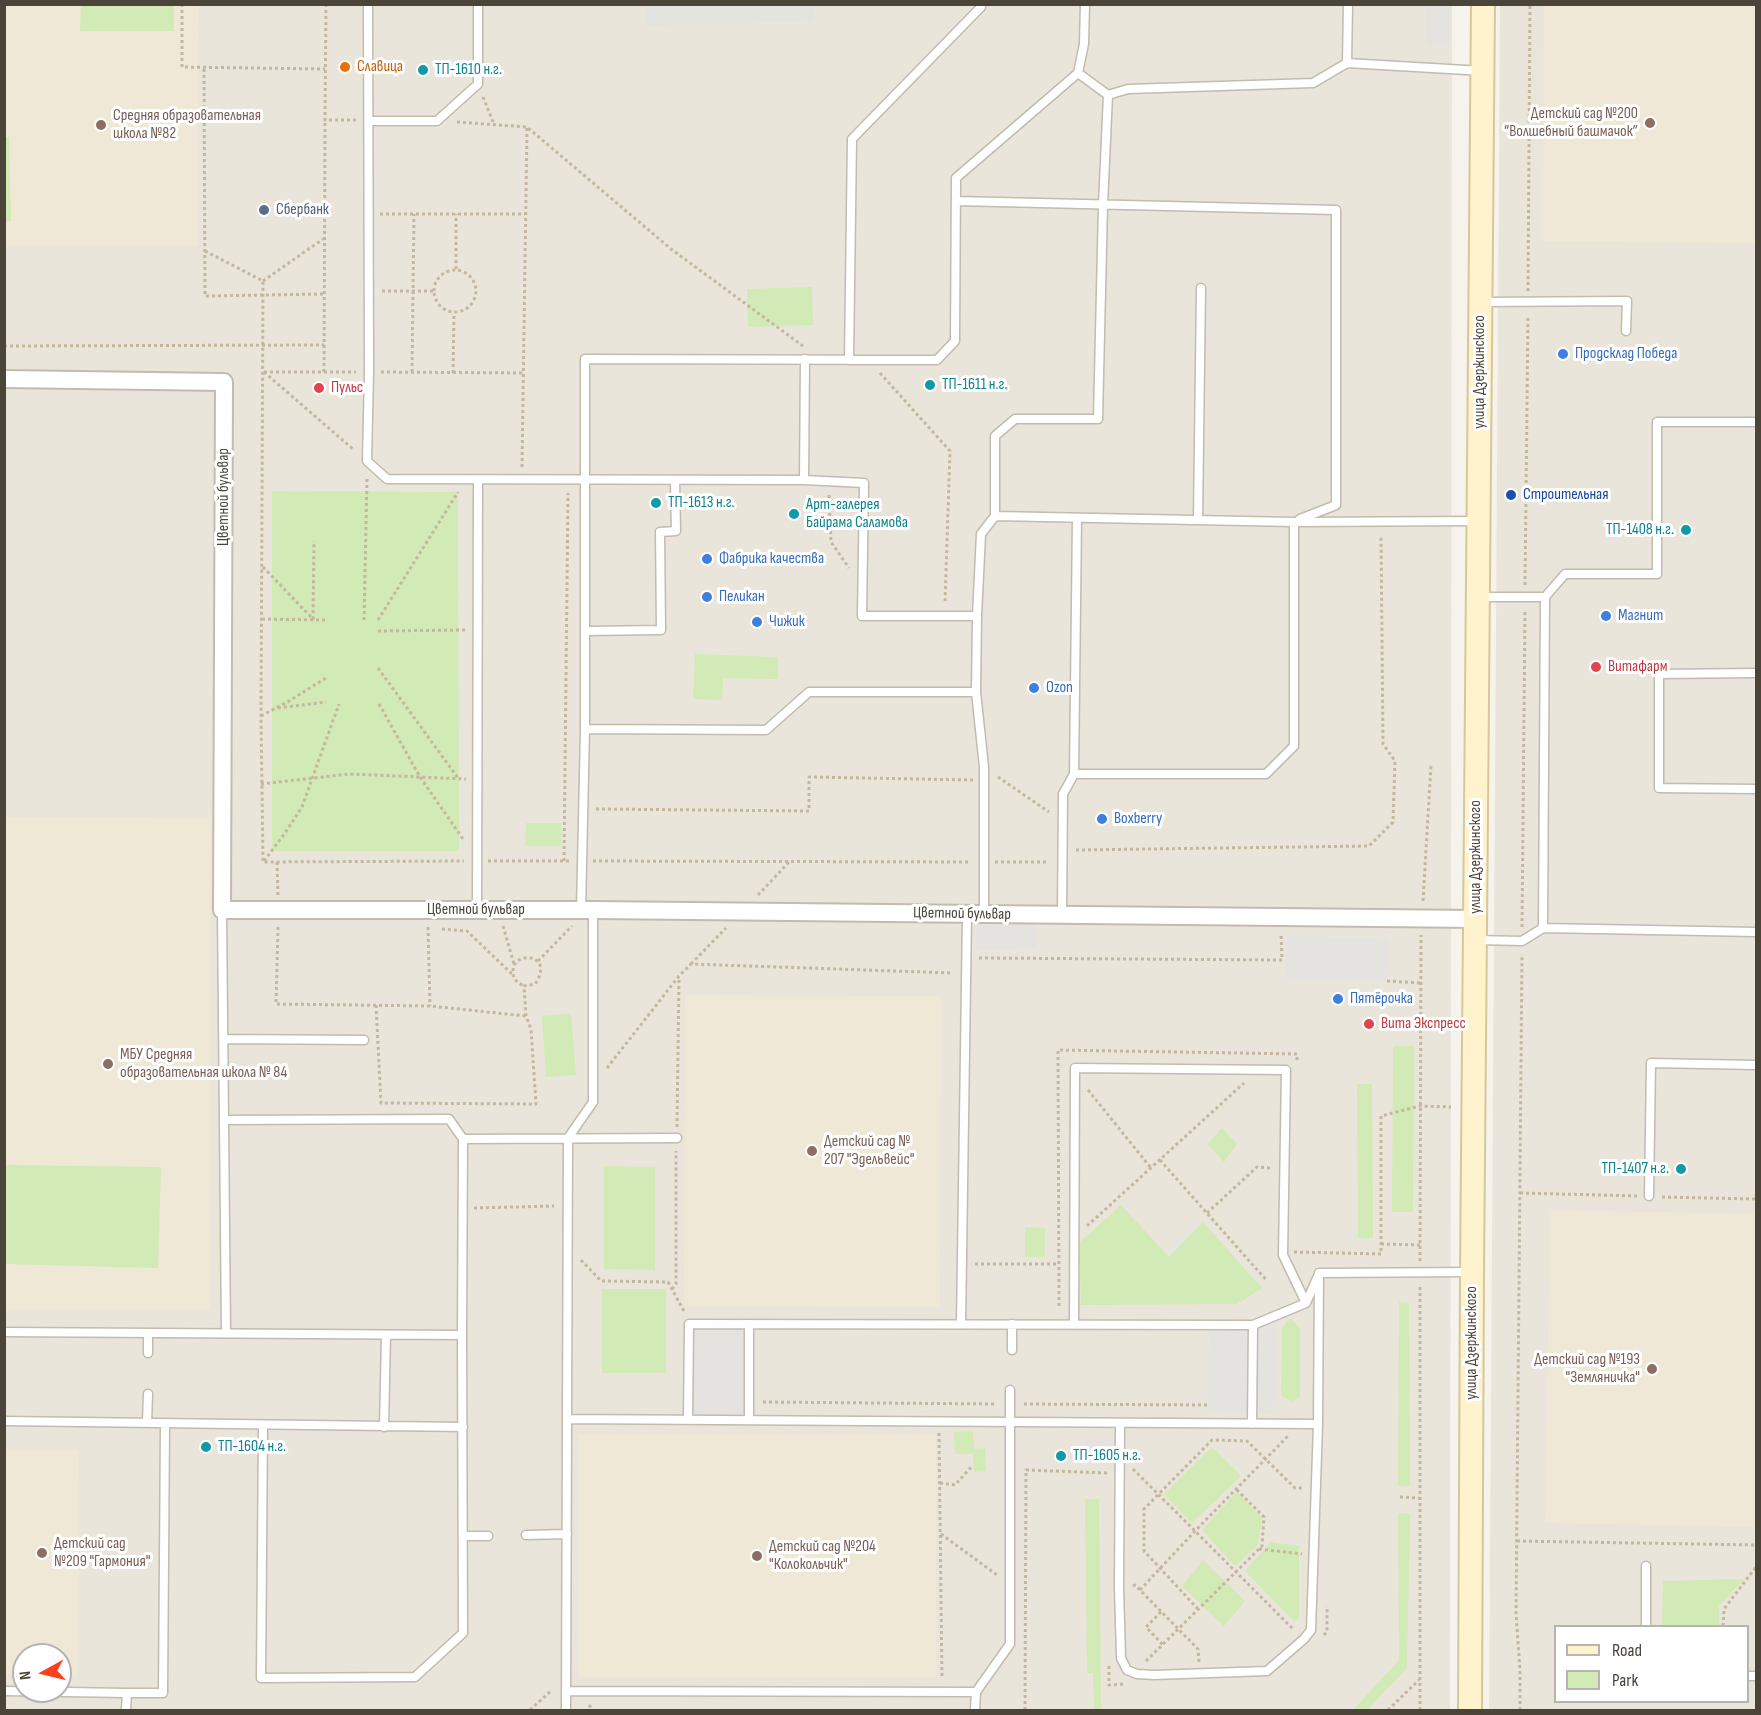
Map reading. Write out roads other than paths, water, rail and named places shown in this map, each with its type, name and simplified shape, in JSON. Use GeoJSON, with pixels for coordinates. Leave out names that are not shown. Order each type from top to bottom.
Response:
{"type":"FeatureCollection","features":[{"type":"Feature","properties":{"kind":"main road","name":"улица Дзержинского"},"geometry":{"type":"LineString","coordinates":[[1470,1710],[1483,4]]}},
{"type":"Feature","properties":{"kind":"street","name":"Цветной бульвар"},"geometry":{"type":"LineString","coordinates":[[4,379],[224,382],[222,910],[583,910],[1422,918],[1476,929]]}},
{"type":"Feature","properties":{"kind":"lane"},"geometry":{"type":"LineString","coordinates":[[368,4],[369,372],[367,462],[387,479],[804,480],[864,483],[862,616],[977,616]]}},
{"type":"Feature","properties":{"kind":"lane"},"geometry":{"type":"LineString","coordinates":[[369,121],[438,121],[478,84],[478,4]]}},
{"type":"Feature","properties":{"kind":"lane"},"geometry":{"type":"LineString","coordinates":[[849,360],[852,139],[981,7],[981,4]]}},
{"type":"Feature","properties":{"kind":"lane"},"geometry":{"type":"LineString","coordinates":[[566,1710],[568,1138],[593,1102],[583,910],[585,359],[937,360],[955,341],[956,178],[1078,73],[1084,44],[1085,4]]}},
{"type":"Feature","properties":{"kind":"lane"},"geometry":{"type":"LineString","coordinates":[[1347,63],[1348,4]]}},
{"type":"Feature","properties":{"kind":"lane"},"geometry":{"type":"LineString","coordinates":[[1078,73],[1108,94],[1128,89],[1313,83],[1347,63],[1483,71]]}},
{"type":"Feature","properties":{"kind":"lane"},"geometry":{"type":"LineString","coordinates":[[961,1324],[966,974],[984,862],[984,767],[976,692],[981,534],[995,516],[995,436],[1015,419],[1098,419],[1108,94]]}},
{"type":"Feature","properties":{"kind":"lane"},"geometry":{"type":"LineString","coordinates":[[956,201],[1335,210],[1336,506],[1294,522]]}},
{"type":"Feature","properties":{"kind":"lane"},"geometry":{"type":"LineString","coordinates":[[1198,520],[1201,288]]}},
{"type":"Feature","properties":{"kind":"lane"},"geometry":{"type":"LineString","coordinates":[[1480,302],[1627,301],[1626,331]]}},
{"type":"Feature","properties":{"kind":"lane"},"geometry":{"type":"LineString","coordinates":[[804,480],[805,359]]}},
{"type":"Feature","properties":{"kind":"lane"},"geometry":{"type":"LineString","coordinates":[[1543,928],[1545,597],[1565,574],[1657,574],[1657,422],[1756,422]]}},
{"type":"Feature","properties":{"kind":"lane"},"geometry":{"type":"LineString","coordinates":[[477,910],[478,480]]}},
{"type":"Feature","properties":{"kind":"lane"},"geometry":{"type":"LineString","coordinates":[[585,631],[661,630],[660,532],[676,531],[675,480]]}},
{"type":"Feature","properties":{"kind":"lane"},"geometry":{"type":"LineString","coordinates":[[995,516],[1294,522],[1479,521]]}},
{"type":"Feature","properties":{"kind":"lane"},"geometry":{"type":"LineString","coordinates":[[1062,914],[1064,794],[1074,774],[1077,518]]}},
{"type":"Feature","properties":{"kind":"lane"},"geometry":{"type":"LineString","coordinates":[[1074,774],[1266,774],[1294,746],[1294,522]]}},
{"type":"Feature","properties":{"kind":"lane"},"geometry":{"type":"LineString","coordinates":[[1478,597],[1545,597]]}},
{"type":"Feature","properties":{"kind":"lane"},"geometry":{"type":"LineString","coordinates":[[1756,673],[1659,674],[1659,788],[1756,789]]}},
{"type":"Feature","properties":{"kind":"lane"},"geometry":{"type":"LineString","coordinates":[[585,729],[765,730],[809,692],[976,692]]}},
{"type":"Feature","properties":{"kind":"lane"},"geometry":{"type":"LineString","coordinates":[[222,910],[226,1333]]}},
{"type":"Feature","properties":{"kind":"lane"},"geometry":{"type":"LineString","coordinates":[[1476,929],[1522,941],[1543,928],[1756,932]]}},
{"type":"Feature","properties":{"kind":"lane"},"geometry":{"type":"LineString","coordinates":[[223,1039],[364,1040]]}},
{"type":"Feature","properties":{"kind":"lane"},"geometry":{"type":"LineString","coordinates":[[1649,1196],[1651,1063],[1756,1065]]}},
{"type":"Feature","properties":{"kind":"lane"},"geometry":{"type":"LineString","coordinates":[[1074,1324],[1075,1068],[1286,1070],[1283,1255],[1306,1303]]}},
{"type":"Feature","properties":{"kind":"lane"},"geometry":{"type":"LineString","coordinates":[[224,1120],[449,1119],[463,1139],[463,1633],[415,1677],[261,1678],[263,1425]]}},
{"type":"Feature","properties":{"kind":"lane"},"geometry":{"type":"LineString","coordinates":[[463,1139],[677,1138]]}},
{"type":"Feature","properties":{"kind":"lane"},"geometry":{"type":"LineString","coordinates":[[1319,1273],[1472,1272]]}},
{"type":"Feature","properties":{"kind":"lane"},"geometry":{"type":"LineString","coordinates":[[688,1420],[689,1324],[1254,1325],[1306,1303],[1319,1273]]}},
{"type":"Feature","properties":{"kind":"lane"},"geometry":{"type":"LineString","coordinates":[[1120,1423],[1121,1658],[1127,1670],[1154,1675],[1267,1671],[1304,1639],[1311,1630],[1318,1424],[1319,1273]]}},
{"type":"Feature","properties":{"kind":"lane"},"geometry":{"type":"LineString","coordinates":[[749,1324],[749,1420]]}},
{"type":"Feature","properties":{"kind":"lane"},"geometry":{"type":"LineString","coordinates":[[1012,1324],[1012,1350]]}},
{"type":"Feature","properties":{"kind":"lane"},"geometry":{"type":"LineString","coordinates":[[1252,1424],[1254,1325]]}},
{"type":"Feature","properties":{"kind":"lane"},"geometry":{"type":"LineString","coordinates":[[4,1332],[462,1335]]}},
{"type":"Feature","properties":{"kind":"lane"},"geometry":{"type":"LineString","coordinates":[[148,1334],[148,1353]]}},
{"type":"Feature","properties":{"kind":"lane"},"geometry":{"type":"LineString","coordinates":[[384,1427],[386,1335]]}},
{"type":"Feature","properties":{"kind":"lane"},"geometry":{"type":"LineString","coordinates":[[975,1710],[976,1692],[1010,1644],[1010,1390]]}},
{"type":"Feature","properties":{"kind":"lane"},"geometry":{"type":"LineString","coordinates":[[147,1423],[148,1394]]}},
{"type":"Feature","properties":{"kind":"lane"},"geometry":{"type":"LineString","coordinates":[[567,1419],[1318,1424]]}},
{"type":"Feature","properties":{"kind":"lane"},"geometry":{"type":"LineString","coordinates":[[4,1421],[463,1427]]}},
{"type":"Feature","properties":{"kind":"lane"},"geometry":{"type":"LineString","coordinates":[[4,1691],[163,1693],[165,1424]]}},
{"type":"Feature","properties":{"kind":"lane"},"geometry":{"type":"LineString","coordinates":[[526,1535],[567,1534]]}},
{"type":"Feature","properties":{"kind":"lane"},"geometry":{"type":"LineString","coordinates":[[463,1536],[488,1536]]}},
{"type":"Feature","properties":{"kind":"lane"},"geometry":{"type":"LineString","coordinates":[[1646,1566],[1646,1625]]}},
{"type":"Feature","properties":{"kind":"lane"},"geometry":{"type":"LineString","coordinates":[[566,1691],[976,1692]]}},
{"type":"Feature","properties":{"kind":"lane"},"geometry":{"type":"LineString","coordinates":[[126,1710],[127,1693]]}},
{"type":"Feature","properties":{"kind":"place","name":"Славица"},"geometry":{"type":"Point","coordinates":[345,67]}},
{"type":"Feature","properties":{"kind":"place","name":"ТП-1610 н.г."},"geometry":{"type":"Point","coordinates":[423,70]}},
{"type":"Feature","properties":{"kind":"place","name":"Детский сад №200 “Волшебный башмачок”"},"geometry":{"type":"Point","coordinates":[1650,123]}},
{"type":"Feature","properties":{"kind":"place","name":"Средняя образовательная школа №82"},"geometry":{"type":"Point","coordinates":[101,125]}},
{"type":"Feature","properties":{"kind":"place","name":"Сбербанк"},"geometry":{"type":"Point","coordinates":[264,210]}},
{"type":"Feature","properties":{"kind":"place","name":"Продсклад Победа"},"geometry":{"type":"Point","coordinates":[1563,354]}},
{"type":"Feature","properties":{"kind":"place","name":"ТП-1611 н.г."},"geometry":{"type":"Point","coordinates":[930,385]}},
{"type":"Feature","properties":{"kind":"place","name":"Пульс"},"geometry":{"type":"Point","coordinates":[319,388]}},
{"type":"Feature","properties":{"kind":"place","name":"Строительная"},"geometry":{"type":"Point","coordinates":[1511,495]}},
{"type":"Feature","properties":{"kind":"place","name":"ТП-1613 н.г."},"geometry":{"type":"Point","coordinates":[656,503]}},
{"type":"Feature","properties":{"kind":"place","name":"Арт-галерея Байрама Саламова"},"geometry":{"type":"Point","coordinates":[794,514]}},
{"type":"Feature","properties":{"kind":"place","name":"ТП-1408 н.г."},"geometry":{"type":"Point","coordinates":[1686,530]}},
{"type":"Feature","properties":{"kind":"place","name":"Фабрика качества"},"geometry":{"type":"Point","coordinates":[707,559]}},
{"type":"Feature","properties":{"kind":"place","name":"Пеликан"},"geometry":{"type":"Point","coordinates":[707,597]}},
{"type":"Feature","properties":{"kind":"place","name":"Магнит"},"geometry":{"type":"Point","coordinates":[1606,616]}},
{"type":"Feature","properties":{"kind":"place","name":"Чижик"},"geometry":{"type":"Point","coordinates":[757,622]}},
{"type":"Feature","properties":{"kind":"place","name":"Витафарм"},"geometry":{"type":"Point","coordinates":[1596,667]}},
{"type":"Feature","properties":{"kind":"place","name":"Ozon"},"geometry":{"type":"Point","coordinates":[1034,688]}},
{"type":"Feature","properties":{"kind":"place","name":"Boxberry"},"geometry":{"type":"Point","coordinates":[1102,819]}},
{"type":"Feature","properties":{"kind":"place","name":"Пятёрочка"},"geometry":{"type":"Point","coordinates":[1338,999]}},
{"type":"Feature","properties":{"kind":"place","name":"Вита Экспресс"},"geometry":{"type":"Point","coordinates":[1369,1024]}},
{"type":"Feature","properties":{"kind":"place","name":"МБУ Средняя образовательная школа № 84"},"geometry":{"type":"Point","coordinates":[108,1064]}},
{"type":"Feature","properties":{"kind":"place","name":"Детский сад № 207 \"Эдельвейс\""},"geometry":{"type":"Point","coordinates":[812,1151]}},
{"type":"Feature","properties":{"kind":"place","name":"ТП-1407 н.г."},"geometry":{"type":"Point","coordinates":[1681,1169]}},
{"type":"Feature","properties":{"kind":"place","name":"Детский сад №193 \"Земляничка\""},"geometry":{"type":"Point","coordinates":[1652,1369]}},
{"type":"Feature","properties":{"kind":"place","name":"ТП-1604 н.г."},"geometry":{"type":"Point","coordinates":[206,1447]}},
{"type":"Feature","properties":{"kind":"place","name":"ТП-1605 н.г."},"geometry":{"type":"Point","coordinates":[1061,1456]}},
{"type":"Feature","properties":{"kind":"place","name":"Детский сад №209 \"Гармония\""},"geometry":{"type":"Point","coordinates":[42,1553]}},
{"type":"Feature","properties":{"kind":"place","name":"Детский сад №204 \"Колокольчик\""},"geometry":{"type":"Point","coordinates":[757,1556]}}]}
